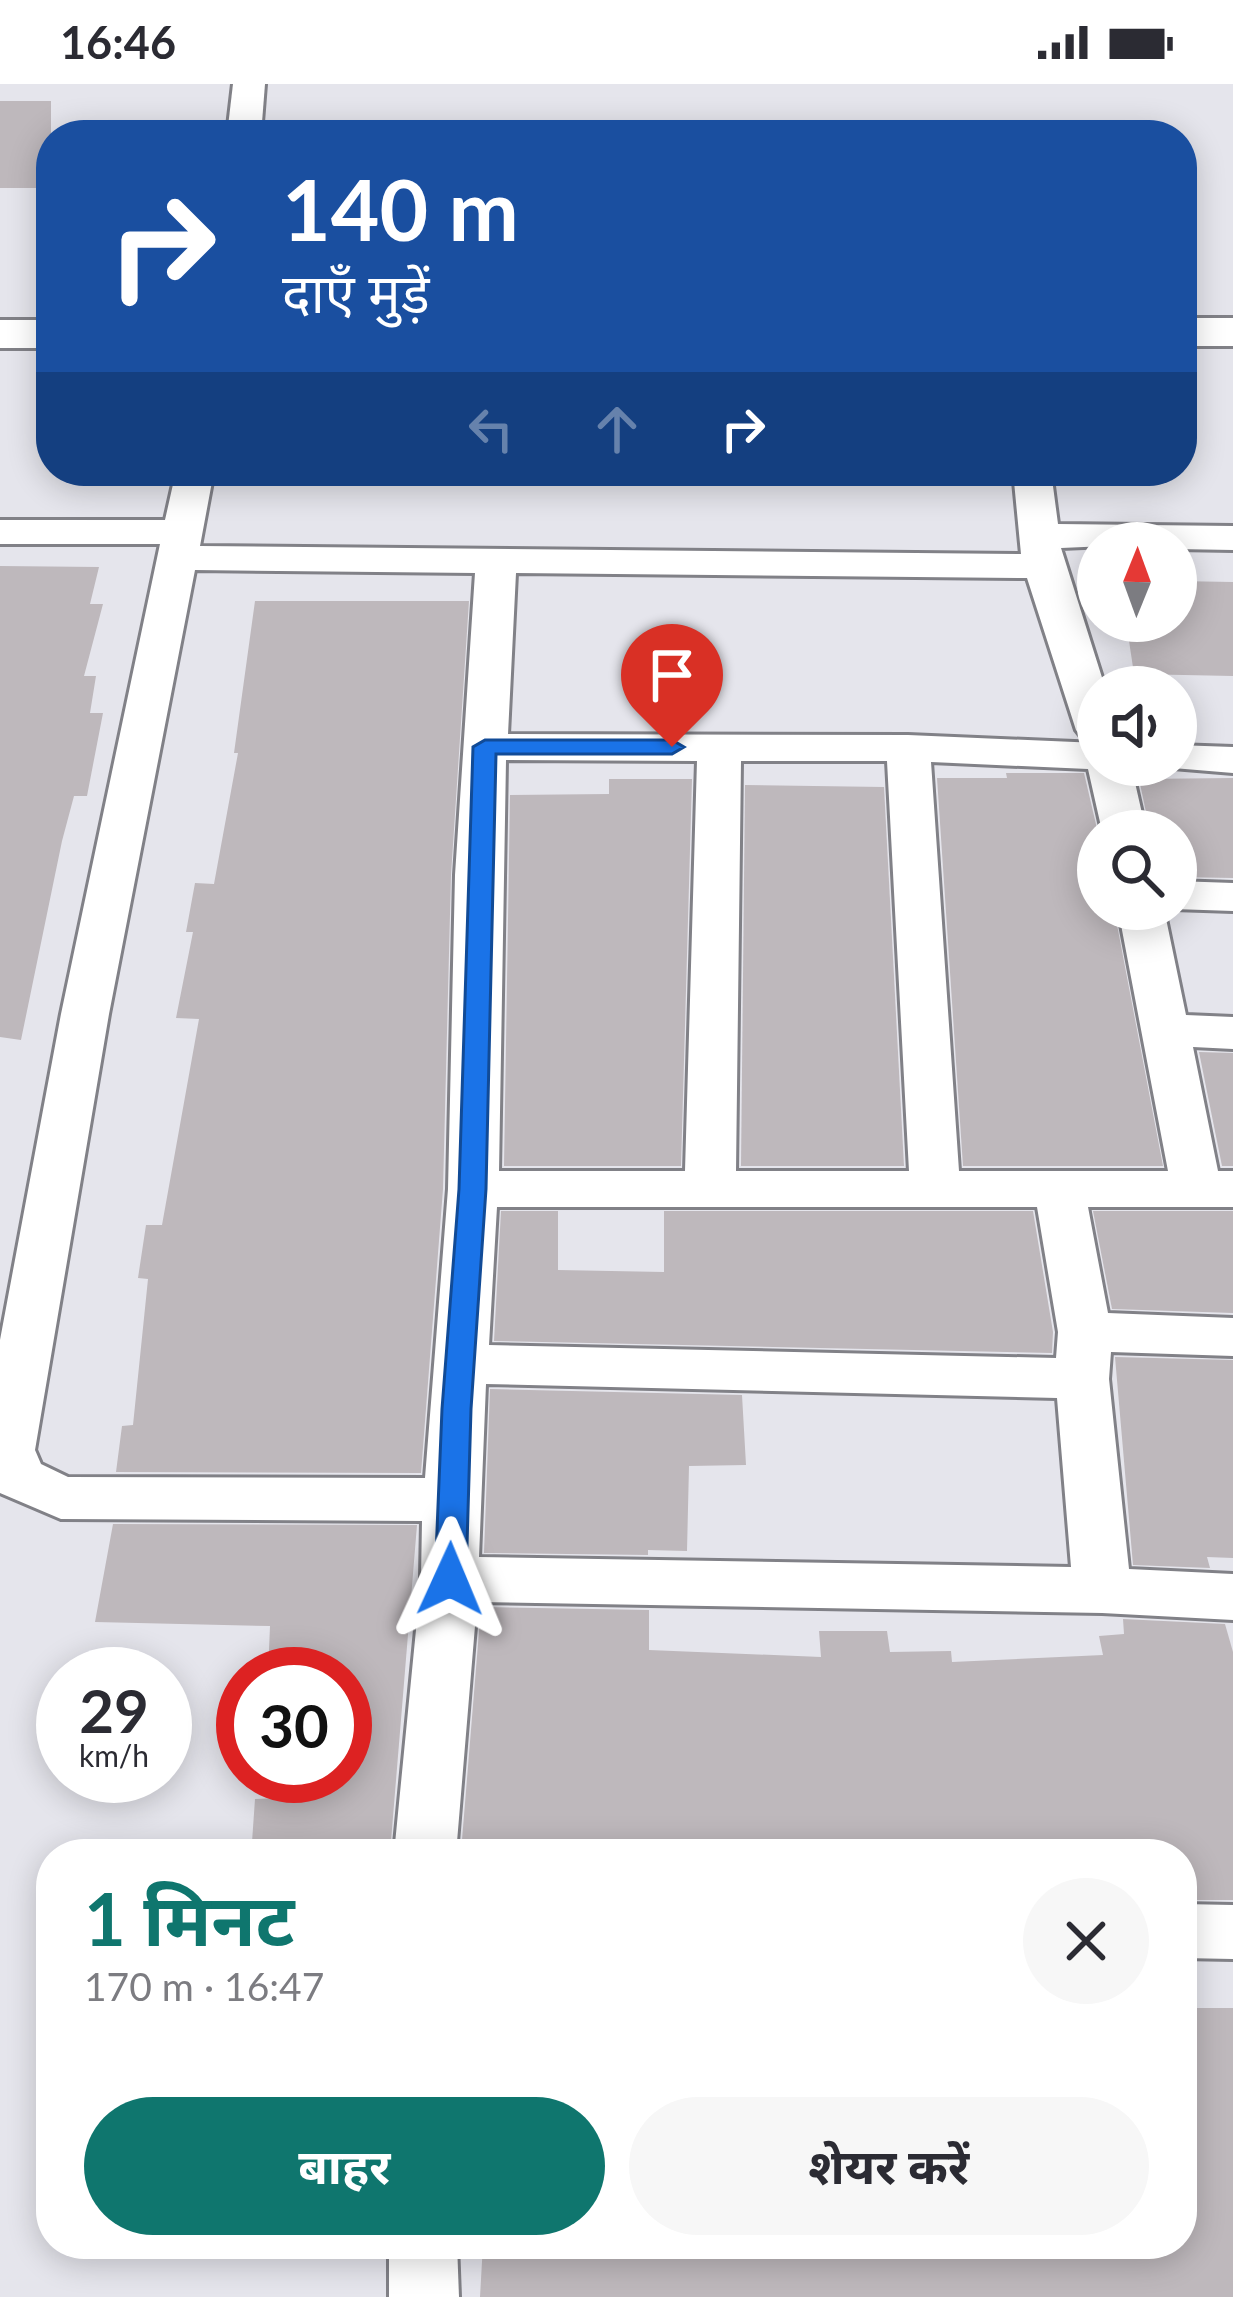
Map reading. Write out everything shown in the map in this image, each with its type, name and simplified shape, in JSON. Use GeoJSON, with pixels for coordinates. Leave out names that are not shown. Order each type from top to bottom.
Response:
{"type":"FeatureCollection","features":[{"type":"Feature","properties":{"kind":"street"},"geometry":{"type":"LineString","coordinates":[[245,120],[249,84]]}},
{"type":"Feature","properties":{"kind":"street"},"geometry":{"type":"LineString","coordinates":[[1197,332],[1233,332]]}},
{"type":"Feature","properties":{"kind":"street"},"geometry":{"type":"LineString","coordinates":[[0,334],[36,334]]}},
{"type":"Feature","properties":{"kind":"street"},"geometry":{"type":"LineString","coordinates":[[0,350],[36,350]]}},
{"type":"Feature","properties":{"kind":"street"},"geometry":{"type":"LineString","coordinates":[[1197,353],[1233,353]]}},
{"type":"Feature","properties":{"kind":"street"},"geometry":{"type":"LineString","coordinates":[[192,486],[86,1014],[16,1312],[7,1450],[19,1478],[61,1498],[451,1500]]}},
{"type":"Feature","properties":{"kind":"street"},"geometry":{"type":"LineString","coordinates":[[1034,486],[1041,551],[1078,666]]}},
{"type":"Feature","properties":{"kind":"street"},"geometry":{"type":"LineString","coordinates":[[0,532],[496,561],[1041,551],[1233,538]]}},
{"type":"Feature","properties":{"kind":"street"},"geometry":{"type":"LineString","coordinates":[[426,1839],[450,1579],[459,1364],[473,1189],[485,747],[496,561]]}},
{"type":"Feature","properties":{"kind":"street"},"geometry":{"type":"LineString","coordinates":[[485,747],[908,748],[1077,755]]}},
{"type":"Feature","properties":{"kind":"street"},"geometry":{"type":"LineString","coordinates":[[710,1186],[719,747]]}},
{"type":"Feature","properties":{"kind":"street"},"geometry":{"type":"LineString","coordinates":[[908,748],[935,1187]]}},
{"type":"Feature","properties":{"kind":"street"},"geometry":{"type":"LineString","coordinates":[[1197,759],[1233,760]]}},
{"type":"Feature","properties":{"kind":"street"},"geometry":{"type":"LineString","coordinates":[[1197,896],[1233,897]]}},
{"type":"Feature","properties":{"kind":"street"},"geometry":{"type":"LineString","coordinates":[[473,1189],[1215,1188],[1167,1030],[1146,930]]}},
{"type":"Feature","properties":{"kind":"street"},"geometry":{"type":"LineString","coordinates":[[1167,1030],[1233,1033]]}},
{"type":"Feature","properties":{"kind":"street"},"geometry":{"type":"LineString","coordinates":[[1059,1187],[1083,1356],[1102,1590]]}},
{"type":"Feature","properties":{"kind":"street"},"geometry":{"type":"LineString","coordinates":[[459,1364],[1083,1356],[1233,1337]]}},
{"type":"Feature","properties":{"kind":"street"},"geometry":{"type":"LineString","coordinates":[[450,1579],[1102,1590],[1233,1597]]}},
{"type":"Feature","properties":{"kind":"street"},"geometry":{"type":"LineString","coordinates":[[1197,1931],[1233,1932]]}},
{"type":"Feature","properties":{"kind":"street"},"geometry":{"type":"LineString","coordinates":[[423,2259],[424,2297]]}},
{"type":"Feature","properties":{"kind":"building"},"geometry":{"type":"Polygon","coordinates":[[[0,101],[51,101],[51,120],[36,120],[36,188],[0,188],[0,101]]]}},
{"type":"Feature","properties":{"kind":"building"},"geometry":{"type":"Polygon","coordinates":[[[0,566],[99,567],[90,604],[103,604],[84,676],[96,676],[90,713],[103,713],[87,796],[74,796],[62,841],[21,1040],[0,1037],[0,566]]]}},
{"type":"Feature","properties":{"kind":"building"},"geometry":{"type":"Polygon","coordinates":[[[1197,581],[1233,582],[1233,676],[1197,675],[1197,666],[1133,666],[1129,642],[1197,642],[1197,581]]]}},
{"type":"Feature","properties":{"kind":"building"},"geometry":{"type":"Polygon","coordinates":[[[255,601],[469,601],[451,875],[443,1189],[421,1473],[116,1472],[122,1426],[133,1425],[148,1279],[138,1278],[146,1225],[162,1225],[199,1019],[176,1018],[193,932],[186,932],[195,883],[214,884],[238,753],[234,753],[255,601]]]}},
{"type":"Feature","properties":{"kind":"building"},"geometry":{"type":"Polygon","coordinates":[[[1006,773],[1077,773],[1077,786],[1087,786],[1093,810],[1077,810],[1077,930],[1118,930],[1163,1166],[963,1166],[937,778],[1007,778],[1006,773]]]}},
{"type":"Feature","properties":{"kind":"building"},"geometry":{"type":"Polygon","coordinates":[[[1197,778],[1233,778],[1233,878],[1197,877],[1197,810],[1146,810],[1140,786],[1197,786],[1197,778]]]}},
{"type":"Feature","properties":{"kind":"building"},"geometry":{"type":"Polygon","coordinates":[[[609,779],[692,779],[681,1166],[504,1166],[510,795],[609,794],[609,779]]]}},
{"type":"Feature","properties":{"kind":"building"},"geometry":{"type":"Polygon","coordinates":[[[745,785],[884,787],[904,1166],[741,1166],[745,785]]]}},
{"type":"Feature","properties":{"kind":"building"},"geometry":{"type":"Polygon","coordinates":[[[1199,1052],[1233,1053],[1233,1166],[1222,1166],[1199,1052]]]}},
{"type":"Feature","properties":{"kind":"building"},"geometry":{"type":"Polygon","coordinates":[[[501,1211],[558,1211],[558,1270],[664,1272],[664,1211],[1033,1211],[1053,1332],[1052,1353],[494,1341],[501,1211]]]}},
{"type":"Feature","properties":{"kind":"building"},"geometry":{"type":"Polygon","coordinates":[[[1093,1211],[1233,1211],[1233,1313],[1112,1309],[1093,1211]]]}},
{"type":"Feature","properties":{"kind":"building"},"geometry":{"type":"Polygon","coordinates":[[[1115,1357],[1233,1360],[1233,1558],[1207,1557],[1210,1568],[1133,1565],[1115,1357]]]}},
{"type":"Feature","properties":{"kind":"building"},"geometry":{"type":"Polygon","coordinates":[[[490,1389],[742,1395],[746,1465],[689,1466],[687,1551],[648,1550],[648,1555],[484,1553],[490,1389]]]}},
{"type":"Feature","properties":{"kind":"building"},"geometry":{"type":"Polygon","coordinates":[[[113,1524],[417,1525],[391,1839],[252,1839],[255,1803],[372,1803],[372,1647],[269,1647],[270,1626],[95,1622],[113,1524]]]}},
{"type":"Feature","properties":{"kind":"building"},"geometry":{"type":"Polygon","coordinates":[[[481,1607],[649,1610],[649,1650],[821,1657],[819,1631],[887,1631],[890,1652],[951,1651],[952,1662],[1103,1655],[1099,1636],[1124,1634],[1123,1619],[1225,1624],[1233,1652],[1233,1900],[1197,1900],[1197,1839],[462,1839],[481,1607]]]}},
{"type":"Feature","properties":{"kind":"building"},"geometry":{"type":"Polygon","coordinates":[[[1197,2008],[1233,2008],[1233,2297],[480,2297],[482,2259],[1197,2259],[1197,2008]]]}},
{"type":"Feature","properties":{"kind":"route"},"geometry":{"type":"LineString","coordinates":[[450,1579],[456,1409],[473,1189],[485,747],[672,747]]}}]}
